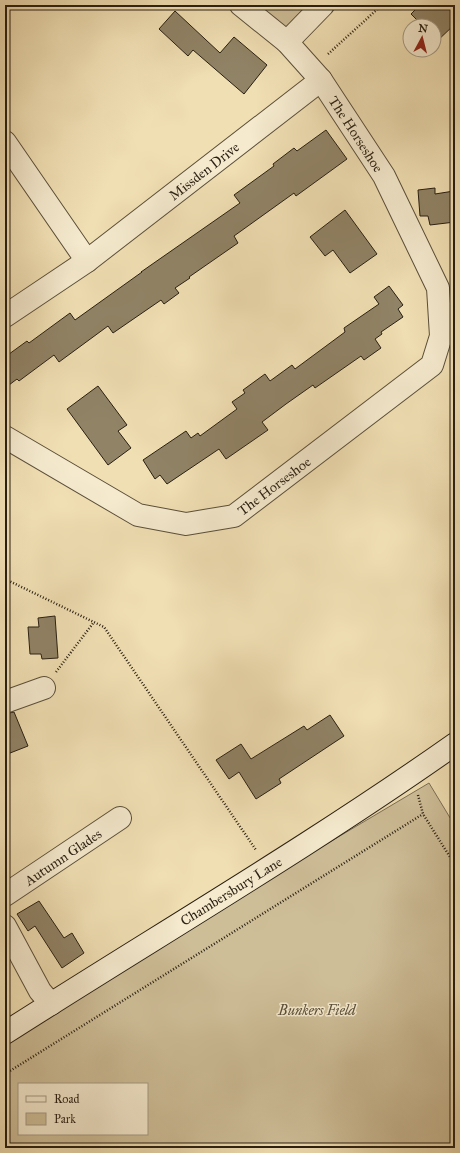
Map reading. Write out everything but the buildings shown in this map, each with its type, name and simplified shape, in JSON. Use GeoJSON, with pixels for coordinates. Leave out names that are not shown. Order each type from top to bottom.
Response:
{"type":"FeatureCollection","features":[{"type":"Feature","properties":{"kind":"street","name":"The Horseshoe"},"geometry":{"type":"LineString","coordinates":[[5,437],[138,515],[186,524],[234,516],[432,365],[441,336],[446,285],[384,176],[316,75],[287,42],[241,5]]}},
{"type":"Feature","properties":{"kind":"street"},"geometry":{"type":"LineString","coordinates":[[287,42],[323,5]]}},
{"type":"Feature","properties":{"kind":"street","name":"Missden Drive"},"geometry":{"type":"LineString","coordinates":[[5,316],[87,261],[316,75]]}},
{"type":"Feature","properties":{"kind":"street"},"geometry":{"type":"LineString","coordinates":[[5,142],[87,261]]}},
{"type":"Feature","properties":{"kind":"street"},"geometry":{"type":"LineString","coordinates":[[5,702],[44,688]]}},
{"type":"Feature","properties":{"kind":"street","name":"Chambersbury Lane"},"geometry":{"type":"LineString","coordinates":[[5,1033],[269,868],[413,774],[455,744]]}},
{"type":"Feature","properties":{"kind":"street","name":"Autumn Glades"},"geometry":{"type":"LineString","coordinates":[[5,896],[120,818]]}},
{"type":"Feature","properties":{"kind":"street"},"geometry":{"type":"LineString","coordinates":[[5,926],[40,991],[51,1004]]}},
{"type":"Feature","properties":{"kind":"path"},"geometry":{"type":"LineString","coordinates":[[316,75],[382,5]]}},
{"type":"Feature","properties":{"kind":"path"},"geometry":{"type":"LineString","coordinates":[[5,579],[104,627],[269,868]]}},
{"type":"Feature","properties":{"kind":"path"},"geometry":{"type":"LineString","coordinates":[[44,688],[94,622]]}},
{"type":"Feature","properties":{"kind":"path"},"geometry":{"type":"LineString","coordinates":[[413,774],[423,814],[455,865]]}},
{"type":"Feature","properties":{"kind":"path"},"geometry":{"type":"LineString","coordinates":[[5,1074],[423,814]]}},
{"type":"Feature","properties":{"kind":"green space"},"geometry":{"type":"Polygon","coordinates":[[[254,5],[310,5],[289,32],[254,5]]]}},
{"type":"Feature","properties":{"kind":"green space","name":"Bunkers Field"},"geometry":{"type":"Polygon","coordinates":[[[429,783],[455,826],[455,1148],[5,1148],[5,1035],[429,783]]]}}]}
